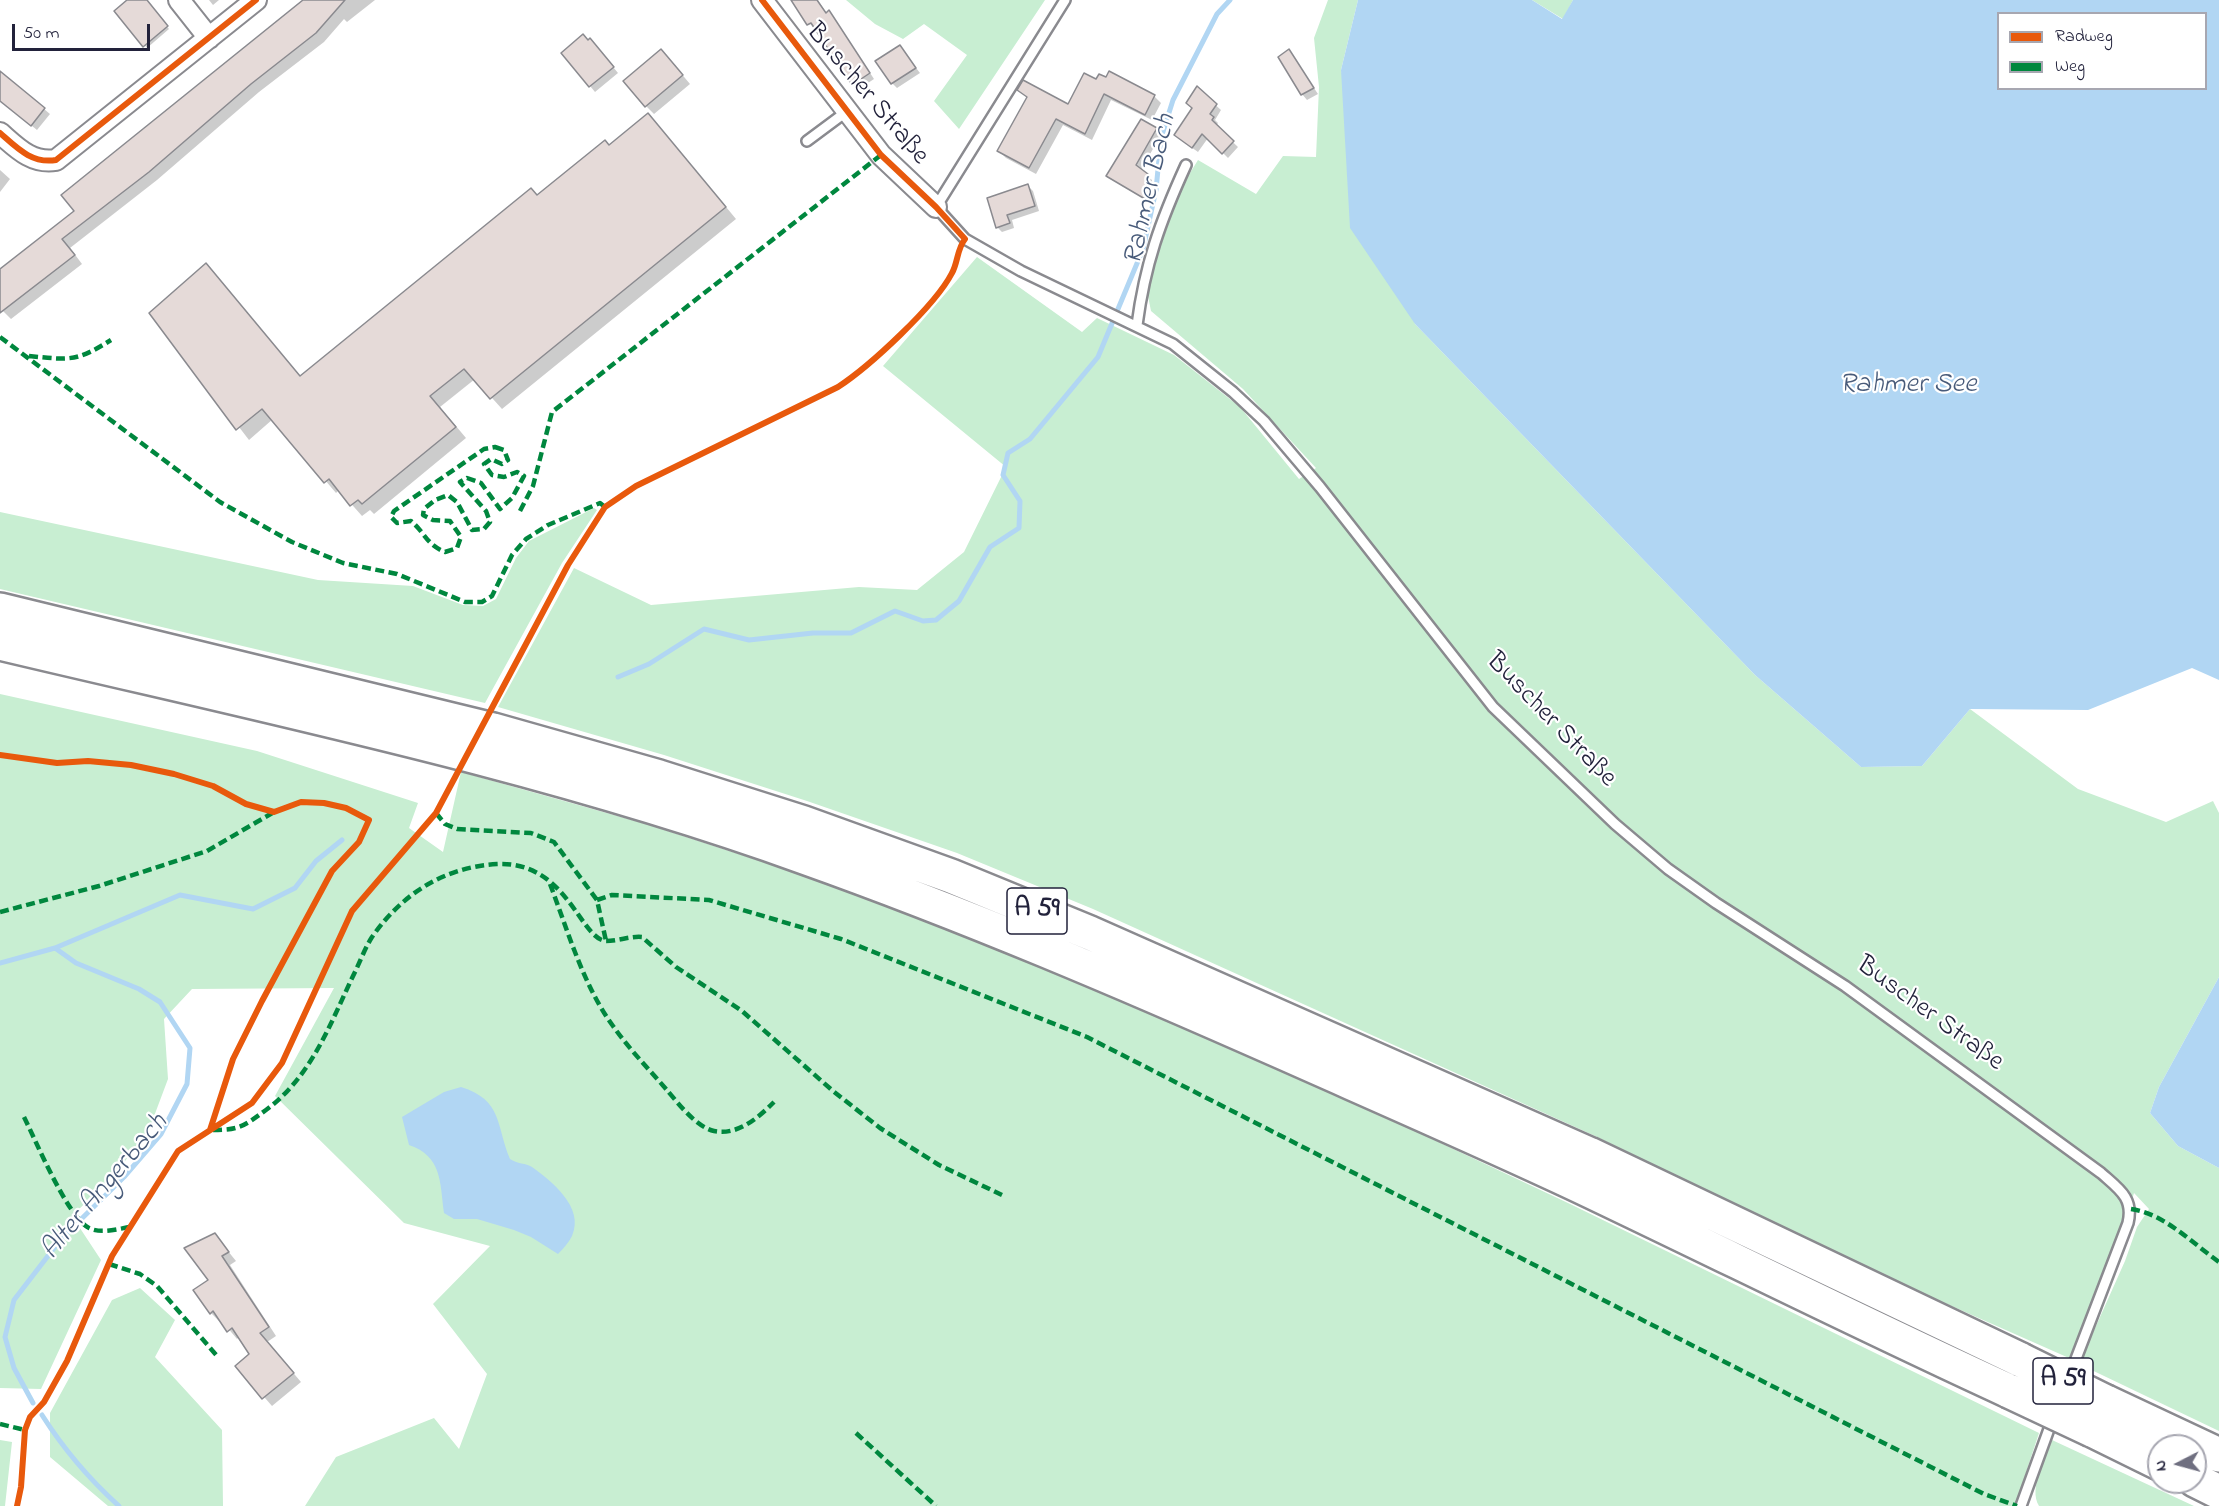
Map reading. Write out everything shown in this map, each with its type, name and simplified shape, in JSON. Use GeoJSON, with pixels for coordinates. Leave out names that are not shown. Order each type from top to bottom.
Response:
{"type":"FeatureCollection","features":[{"type":"Feature","properties":{"kind":"highway","name":"A 59"},"geometry":{"type":"LineString","coordinates":[[0,610],[493,730],[659,777],[804,823],[951,876],[1101,937],[1534,1130],[2021,1360],[2147,1454]]}},
{"type":"Feature","properties":{"kind":"highway","name":"A 59"},"geometry":{"type":"LineString","coordinates":[[0,643],[491,762],[654,809],[786,851],[941,907],[1081,963],[1524,1161],[2009,1391],[2099,1416],[2219,1455]]}},
{"type":"Feature","properties":{"kind":"street"},"geometry":{"type":"LineString","coordinates":[[179,0],[209,38]]}},
{"type":"Feature","properties":{"kind":"street"},"geometry":{"type":"LineString","coordinates":[[0,134],[29,158],[46,162],[56,160],[70,152],[256,0]]}},
{"type":"Feature","properties":{"kind":"street","name":"Buscher Straße"},"geometry":{"type":"LineString","coordinates":[[762,0],[881,155],[936,207]]}},
{"type":"Feature","properties":{"kind":"lane"},"geometry":{"type":"LineString","coordinates":[[936,207],[1065,0]]}},
{"type":"Feature","properties":{"kind":"lane"},"geometry":{"type":"LineString","coordinates":[[807,141],[846,112]]}},
{"type":"Feature","properties":{"kind":"lane"},"geometry":{"type":"LineString","coordinates":[[1137,326],[1145,269],[1152,246],[1186,165]]}},
{"type":"Feature","properties":{"kind":"lane","name":"Buscher Straße"},"geometry":{"type":"LineString","coordinates":[[936,207],[965,239],[1021,271],[1173,344],[1233,392],[1264,421],[1320,487],[1493,707],[1615,824],[1683,879],[1845,986],[2101,1173],[2124,1194],[2131,1209],[2128,1223],[2062,1394]]}},
{"type":"Feature","properties":{"kind":"lane"},"geometry":{"type":"LineString","coordinates":[[2020,1506],[2058,1405]]}},
{"type":"Feature","properties":{"kind":"green space"},"geometry":{"type":"Polygon","coordinates":[[[846,0],[1045,0],[959,129],[934,101],[967,55],[924,24],[903,39],[875,24],[846,0]]]}},
{"type":"Feature","properties":{"kind":"green space"},"geometry":{"type":"Polygon","coordinates":[[[1328,0],[1358,0],[1341,70],[1415,324],[1755,675],[1861,767],[1922,766],[1970,709],[2078,789],[2166,822],[2213,801],[2219,813],[2219,977],[2159,1087],[2150,1113],[2178,1146],[2219,1168],[2219,1431],[2079,1364],[2125,1261],[2137,1227],[2149,1209],[2134,1193],[2115,1256],[2069,1358],[1877,1273],[1595,1136],[1093,909],[957,853],[807,801],[664,755],[498,707],[574,568],[651,605],[859,587],[917,590],[964,552],[1006,467],[883,366],[977,257],[1082,332],[1097,318],[1174,355],[1240,407],[1299,479],[1316,468],[1243,389],[1151,311],[1146,286],[1182,186],[1198,160],[1256,194],[1283,156],[1316,157],[1319,87],[1314,38],[1328,0]]]}},
{"type":"Feature","properties":{"kind":"green space"},"geometry":{"type":"Polygon","coordinates":[[[1532,0],[1573,0],[1563,19],[1532,0]]]}},
{"type":"Feature","properties":{"kind":"green space"},"geometry":{"type":"Polygon","coordinates":[[[594,508],[597,510],[562,563],[485,703],[0,589],[0,512],[318,580],[413,586],[463,605],[483,606],[496,599],[516,558],[529,541],[594,508]]]}},
{"type":"Feature","properties":{"kind":"green space"},"geometry":{"type":"Polygon","coordinates":[[[0,694],[257,751],[418,803],[409,828],[443,852],[461,772],[646,824],[791,871],[1077,979],[1324,1088],[1568,1203],[2039,1433],[2015,1506],[305,1506],[336,1457],[434,1418],[459,1449],[487,1374],[433,1304],[490,1246],[404,1223],[275,1096],[334,988],[192,989],[164,1019],[168,1079],[150,1127],[117,1172],[72,1216],[101,1260],[41,1389],[0,1388],[0,694]]]}},
{"type":"Feature","properties":{"kind":"green space"},"geometry":{"type":"Polygon","coordinates":[[[140,1288],[175,1320],[155,1357],[222,1430],[223,1506],[108,1506],[50,1457],[50,1413],[112,1300],[140,1288]]]}},
{"type":"Feature","properties":{"kind":"green space"},"geometry":{"type":"Polygon","coordinates":[[[0,1440],[12,1442],[5,1506],[0,1506],[0,1440]]]}},
{"type":"Feature","properties":{"kind":"green space"},"geometry":{"type":"Polygon","coordinates":[[[2052,1440],[2147,1484],[2147,1494],[2168,1494],[2194,1506],[2039,1506],[2036,1491],[2042,1464],[2052,1440]]]}},
{"type":"Feature","properties":{"kind":"water","name":"Rahmer See"},"geometry":{"type":"Polygon","coordinates":[[[1358,0],[1532,0],[1562,19],[1573,0],[2219,0],[2219,680],[2192,668],[2088,710],[1970,709],[1922,766],[1861,767],[1755,675],[1415,324],[1350,228],[1341,70],[1358,0]]]}},
{"type":"Feature","properties":{"kind":"water"},"geometry":{"type":"Polygon","coordinates":[[[2219,977],[2219,1168],[2178,1146],[2150,1113],[2159,1087],[2219,977]]]}},
{"type":"Feature","properties":{"kind":"water"},"geometry":{"type":"Polygon","coordinates":[[[461,1087],[475,1092],[491,1107],[510,1159],[530,1166],[540,1173],[556,1187],[570,1205],[575,1225],[571,1238],[558,1254],[531,1237],[514,1230],[477,1219],[454,1219],[444,1213],[440,1181],[434,1163],[420,1150],[409,1145],[402,1117],[444,1092],[461,1087]]]}},
{"type":"Feature","properties":{"kind":"building"},"geometry":{"type":"Polygon","coordinates":[[[127,0],[147,0],[168,26],[143,47],[114,11],[127,0]]]}},
{"type":"Feature","properties":{"kind":"building"},"geometry":{"type":"Polygon","coordinates":[[[303,0],[345,0],[316,33],[251,84],[149,172],[62,239],[75,255],[0,313],[0,269],[74,211],[61,195],[303,0]]]}},
{"type":"Feature","properties":{"kind":"building"},"geometry":{"type":"Polygon","coordinates":[[[791,0],[817,0],[826,13],[829,10],[870,73],[852,85],[811,23],[807,25],[791,0]]]}},
{"type":"Feature","properties":{"kind":"building"},"geometry":{"type":"Polygon","coordinates":[[[583,34],[588,40],[590,38],[614,67],[589,87],[561,53],[583,34]]]}},
{"type":"Feature","properties":{"kind":"building"},"geometry":{"type":"Polygon","coordinates":[[[900,45],[916,68],[891,84],[875,61],[900,45]]]}},
{"type":"Feature","properties":{"kind":"building"},"geometry":{"type":"Polygon","coordinates":[[[661,49],[683,75],[645,107],[623,81],[661,49]]]}},
{"type":"Feature","properties":{"kind":"building"},"geometry":{"type":"Polygon","coordinates":[[[1289,49],[1314,88],[1301,95],[1278,57],[1289,49]]]}},
{"type":"Feature","properties":{"kind":"building"},"geometry":{"type":"Polygon","coordinates":[[[0,71],[45,108],[31,126],[0,101],[0,71]]]}},
{"type":"Feature","properties":{"kind":"building"},"geometry":{"type":"Polygon","coordinates":[[[1109,71],[1155,95],[1145,115],[1104,94],[1085,134],[1056,119],[1029,168],[997,151],[1027,97],[1017,90],[1023,80],[1068,104],[1084,73],[1096,79],[1099,74],[1106,77],[1109,71]]]}},
{"type":"Feature","properties":{"kind":"building"},"geometry":{"type":"Polygon","coordinates":[[[1197,86],[1217,104],[1210,114],[1214,117],[1212,120],[1234,141],[1222,154],[1202,134],[1192,148],[1174,135],[1192,108],[1186,103],[1197,86]]]}},
{"type":"Feature","properties":{"kind":"building"},"geometry":{"type":"Polygon","coordinates":[[[648,113],[726,207],[490,399],[464,369],[430,396],[456,427],[362,504],[358,500],[350,506],[329,479],[324,483],[262,409],[236,430],[149,313],[206,263],[300,376],[531,188],[537,195],[605,140],[609,145],[648,113]]]}},
{"type":"Feature","properties":{"kind":"building"},"geometry":{"type":"Polygon","coordinates":[[[1141,119],[1157,128],[1136,165],[1148,174],[1145,199],[1106,176],[1141,119]]]}},
{"type":"Feature","properties":{"kind":"building"},"geometry":{"type":"Polygon","coordinates":[[[1028,184],[1035,206],[1007,215],[1010,223],[996,228],[987,198],[1028,184]]]}},
{"type":"Feature","properties":{"kind":"building"},"geometry":{"type":"Polygon","coordinates":[[[215,1233],[229,1252],[222,1256],[269,1327],[260,1333],[294,1373],[262,1399],[235,1366],[249,1354],[232,1328],[227,1332],[213,1311],[210,1314],[193,1290],[208,1280],[184,1248],[215,1233]]]}},
{"type":"Feature","properties":{"kind":"waterway","name":"Rahmer Bach"},"geometry":{"type":"LineString","coordinates":[[618,677],[649,664],[704,629],[749,640],[813,633],[851,633],[895,611],[923,621],[936,620],[959,601],[990,547],[1019,528],[1020,501],[1003,475],[1008,453],[1030,439],[1098,357],[1143,249],[1156,190],[1161,138],[1173,100],[1217,14],[1230,0]]}},
{"type":"Feature","properties":{"kind":"waterway","name":"Rahmer Bach"},"geometry":{"type":"LineString","coordinates":[[55,948],[180,895],[253,909],[295,888],[316,861],[342,840]]}},
{"type":"Feature","properties":{"kind":"waterway","name":"Alter Angerbach"},"geometry":{"type":"LineString","coordinates":[[0,963],[55,948],[76,963],[139,989],[160,1002],[190,1048],[187,1084],[161,1134],[124,1177],[61,1239],[14,1300],[5,1337],[14,1368],[33,1403]]}},
{"type":"Feature","properties":{"kind":"waterway","name":"Alter Angerbach"},"geometry":{"type":"LineString","coordinates":[[42,1415],[77,1463],[119,1506]]}},
{"type":"Feature","properties":{"kind":"marked path"},"geometry":{"type":"LineString","coordinates":[[520,511],[533,486],[552,412],[881,155]]}},
{"type":"Feature","properties":{"kind":"marked path"},"geometry":{"type":"LineString","coordinates":[[0,337],[220,502],[292,542],[343,563],[397,574],[465,602],[482,602],[492,596],[512,555],[526,539],[548,525],[600,503],[605,507]]}},
{"type":"Feature","properties":{"kind":"marked path"},"geometry":{"type":"LineString","coordinates":[[29,356],[72,358],[111,340]]}},
{"type":"Feature","properties":{"kind":"marked path"},"geometry":{"type":"LineString","coordinates":[[495,447],[504,450],[508,460],[502,464],[491,459],[484,464],[492,475],[504,477],[517,472],[524,476],[512,498],[500,509],[481,483],[467,478],[460,482],[486,511],[490,522],[484,529],[472,530],[457,502],[448,495],[435,500],[424,509],[423,515],[433,520],[450,521],[461,537],[457,548],[445,552],[430,542],[411,521],[397,523],[391,517],[394,511],[484,449],[495,447]]}},
{"type":"Feature","properties":{"kind":"marked path"},"geometry":{"type":"LineString","coordinates":[[0,912],[99,886],[207,851],[274,812]]}},
{"type":"Feature","properties":{"kind":"marked path"},"geometry":{"type":"LineString","coordinates":[[436,813],[445,824],[457,829],[531,833],[554,842],[597,900],[606,941]]}},
{"type":"Feature","properties":{"kind":"marked path"},"geometry":{"type":"LineString","coordinates":[[213,1130],[236,1128],[247,1123],[266,1110],[296,1081],[328,1030],[369,941],[397,908],[426,885],[442,877],[478,866],[497,864],[521,866],[540,874],[568,901],[597,937],[606,941],[642,937],[676,967],[742,1011],[833,1091],[880,1128],[939,1165],[1002,1195]]}},
{"type":"Feature","properties":{"kind":"marked path"},"geometry":{"type":"LineString","coordinates":[[550,884],[577,957],[602,1010],[626,1043],[688,1114],[707,1129],[731,1131],[755,1119],[774,1102]]}},
{"type":"Feature","properties":{"kind":"marked path"},"geometry":{"type":"LineString","coordinates":[[597,900],[612,895],[709,900],[841,939],[1087,1037],[1984,1494],[2017,1506]]}},
{"type":"Feature","properties":{"kind":"marked path"},"geometry":{"type":"LineString","coordinates":[[24,1117],[62,1195],[81,1221],[89,1228],[99,1231],[130,1227]]}},
{"type":"Feature","properties":{"kind":"marked path"},"geometry":{"type":"LineString","coordinates":[[2131,1209],[2167,1223],[2219,1262]]}},
{"type":"Feature","properties":{"kind":"marked path"},"geometry":{"type":"LineString","coordinates":[[109,1264],[140,1274],[157,1286],[217,1356]]}},
{"type":"Feature","properties":{"kind":"marked path"},"geometry":{"type":"LineString","coordinates":[[0,1424],[25,1430]]}},
{"type":"Feature","properties":{"kind":"marked path"},"geometry":{"type":"LineString","coordinates":[[856,1433],[936,1506]]}},
{"type":"Feature","properties":{"kind":"cycle path"},"geometry":{"type":"LineString","coordinates":[[0,133],[25,154],[40,160],[56,160],[256,0]]}},
{"type":"Feature","properties":{"kind":"cycle path"},"geometry":{"type":"LineString","coordinates":[[17,1506],[21,1487],[25,1430],[30,1417],[44,1402],[67,1361],[112,1256],[178,1151],[252,1103],[282,1063],[352,911],[436,813],[568,565],[605,507],[636,486],[838,387],[867,365],[901,334],[932,302],[952,273],[960,247],[965,239],[936,207],[881,155],[762,0]]}},
{"type":"Feature","properties":{"kind":"cycle path"},"geometry":{"type":"LineString","coordinates":[[0,755],[57,763],[88,761],[131,765],[174,774],[213,786],[246,804],[274,812],[301,802],[324,803],[346,808],[369,820],[359,842],[332,871],[262,1001],[233,1059],[210,1130]]}}]}
